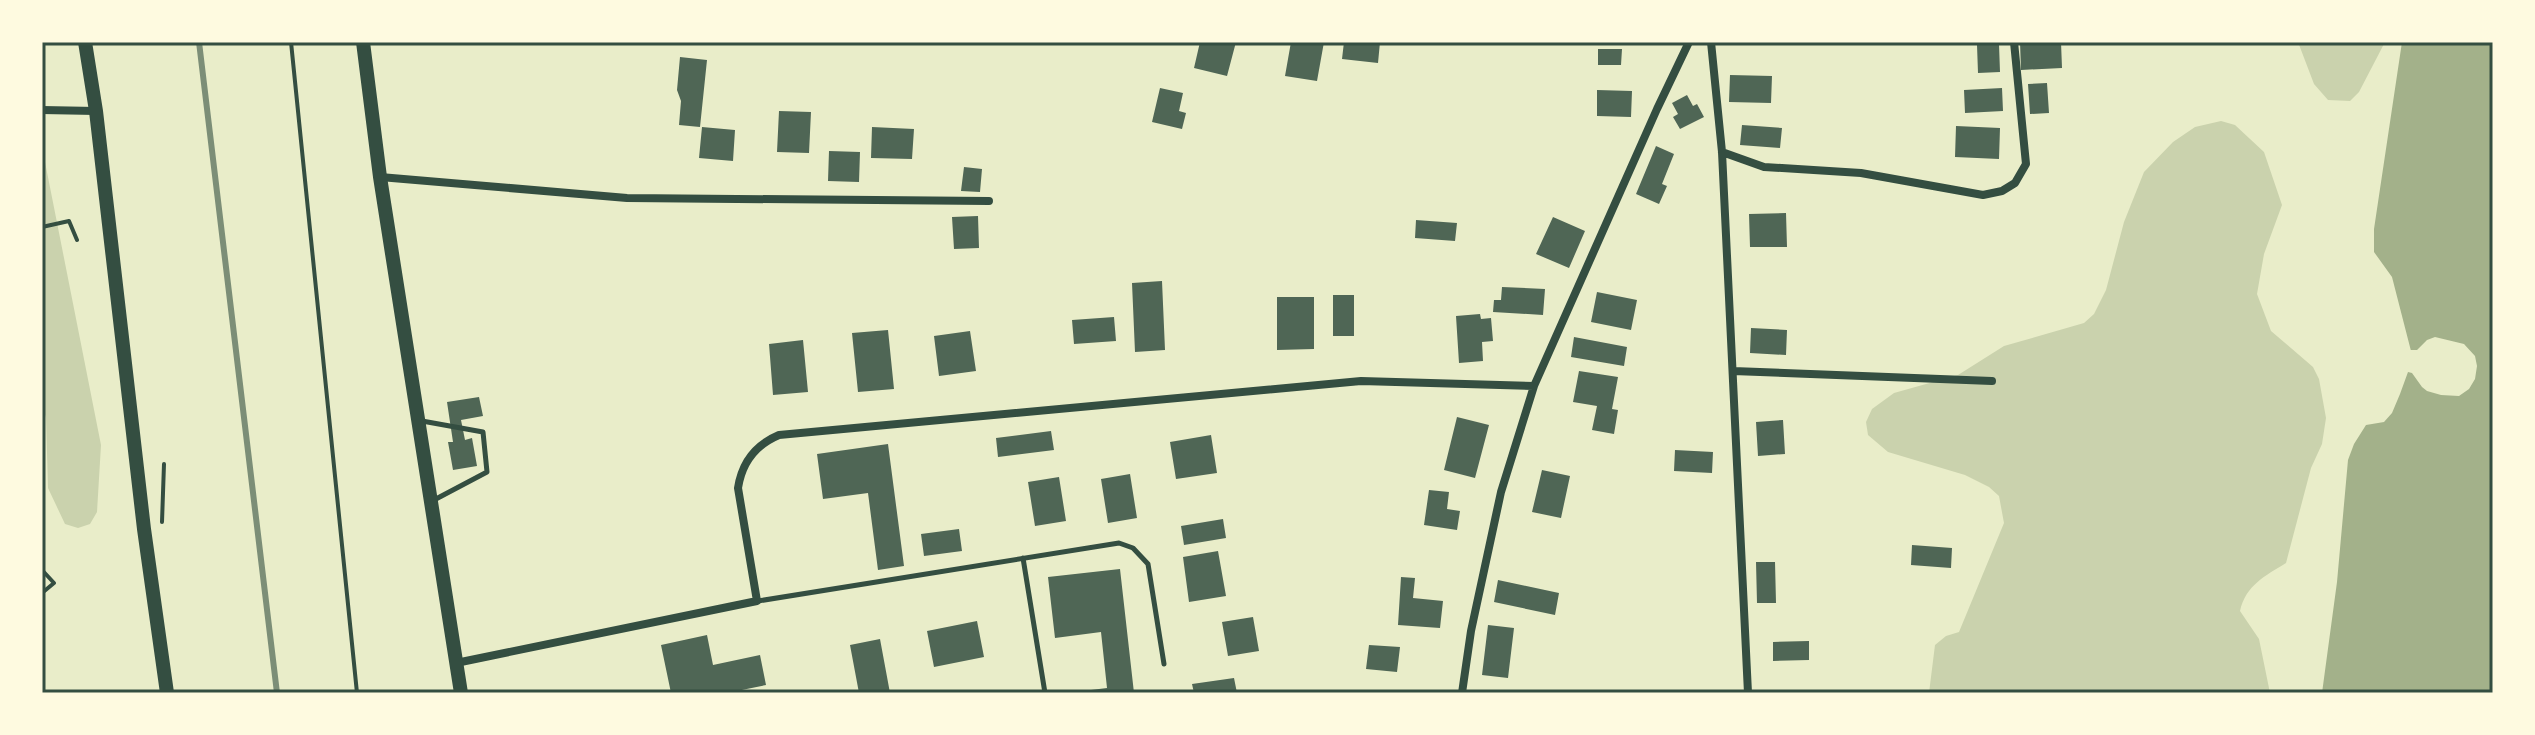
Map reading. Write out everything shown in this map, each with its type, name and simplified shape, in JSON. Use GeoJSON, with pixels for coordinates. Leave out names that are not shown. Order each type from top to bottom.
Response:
{"type":"FeatureCollection","features":[{"type":"Feature","properties":{"kind":"main road"},"geometry":{"type":"LineString","coordinates":[[85,42],[167,693]]}},
{"type":"Feature","properties":{"kind":"main road"},"geometry":{"type":"LineString","coordinates":[[363,42],[380,177],[461,693]]}},
{"type":"Feature","properties":{"kind":"street"},"geometry":{"type":"LineString","coordinates":[[1462,693],[1471,631],[1501,492],[1534,386],[1689,42]]}},
{"type":"Feature","properties":{"kind":"street"},"geometry":{"type":"LineString","coordinates":[[1711,42],[1722,152],[1748,693]]}},
{"type":"Feature","properties":{"kind":"street"},"geometry":{"type":"LineString","coordinates":[[1722,152],[1764,167],[1861,173],[1983,195],[2002,191],[2015,183],[2026,164],[2014,42]]}},
{"type":"Feature","properties":{"kind":"street"},"geometry":{"type":"LineString","coordinates":[[42,110],[96,111]]}},
{"type":"Feature","properties":{"kind":"street"},"geometry":{"type":"LineString","coordinates":[[380,177],[627,198],[989,201]]}},
{"type":"Feature","properties":{"kind":"street"},"geometry":{"type":"LineString","coordinates":[[1733,371],[1992,381]]}},
{"type":"Feature","properties":{"kind":"street"},"geometry":{"type":"LineString","coordinates":[[456,663],[757,601],[738,488],[747,460],[758,447],[779,435],[1361,381],[1534,386]]}},
{"type":"Feature","properties":{"kind":"lane"},"geometry":{"type":"LineString","coordinates":[[418,421],[483,432],[487,472],[430,503]]}},
{"type":"Feature","properties":{"kind":"lane"},"geometry":{"type":"LineString","coordinates":[[757,601],[1119,543],[1133,548],[1148,564],[1164,664]]}},
{"type":"Feature","properties":{"kind":"lane"},"geometry":{"type":"LineString","coordinates":[[1023,558],[1045,693]]}},
{"type":"Feature","properties":{"kind":"path"},"geometry":{"type":"LineString","coordinates":[[291,42],[357,693]]}},
{"type":"Feature","properties":{"kind":"path"},"geometry":{"type":"LineString","coordinates":[[42,227],[69,221],[77,240]]}},
{"type":"Feature","properties":{"kind":"path"},"geometry":{"type":"LineString","coordinates":[[162,529],[164,464]]}},
{"type":"Feature","properties":{"kind":"path"},"geometry":{"type":"LineString","coordinates":[[42,570],[54,583],[42,593]]}},
{"type":"Feature","properties":{"kind":"shaded area"},"geometry":{"type":"Polygon","coordinates":[[[2298,42],[2385,42],[2359,92],[2350,101],[2328,100],[2314,84],[2298,42]]]}},
{"type":"Feature","properties":{"kind":"shaded area"},"geometry":{"type":"Polygon","coordinates":[[[2402,42],[2493,42],[2493,693],[2322,693],[2337,582],[2348,460],[2366,425],[2384,422],[2392,413],[2408,372],[2411,351],[2392,277],[2374,252],[2374,229],[2402,42]]]}},
{"type":"Feature","properties":{"kind":"shaded area"},"geometry":{"type":"Polygon","coordinates":[[[2221,121],[2235,125],[2264,152],[2282,205],[2264,254],[2257,294],[2271,331],[2313,367],[2319,379],[2326,418],[2322,444],[2311,468],[2286,563],[2252,588],[2240,611],[2259,639],[2270,693],[1929,693],[1935,645],[1946,636],[1959,632],[2004,523],[1999,496],[1989,487],[1965,475],[1888,452],[1868,435],[1866,422],[1872,409],[1894,393],[1958,375],[2004,346],[2084,323],[2094,314],[2106,290],[2124,222],[2144,172],[2173,142],[2195,127],[2221,121]]]}},
{"type":"Feature","properties":{"kind":"shaded area"},"geometry":{"type":"Polygon","coordinates":[[[42,158],[101,445],[97,512],[90,524],[78,528],[65,524],[48,488],[46,418],[42,404],[42,158]]]}},
{"type":"Feature","properties":{"kind":"pier"},"geometry":{"type":"Polygon","coordinates":[[[2435,337],[2464,344],[2475,356],[2475,379],[2469,389],[2459,396],[2427,391],[2412,373],[2404,371],[2407,350],[2417,350],[2435,337]]]}},
{"type":"Feature","properties":{"kind":"building"},"geometry":{"type":"Polygon","coordinates":[[[1200,42],[1236,42],[1227,76],[1194,68],[1200,42]]]}},
{"type":"Feature","properties":{"kind":"building"},"geometry":{"type":"Polygon","coordinates":[[[1291,42],[1324,42],[1317,81],[1285,76],[1291,42]]]}},
{"type":"Feature","properties":{"kind":"building"},"geometry":{"type":"Polygon","coordinates":[[[1344,42],[1380,42],[1378,63],[1342,59],[1344,42]]]}},
{"type":"Feature","properties":{"kind":"building"},"geometry":{"type":"Polygon","coordinates":[[[2020,42],[2061,42],[2062,68],[2021,70],[2020,42]]]}},
{"type":"Feature","properties":{"kind":"building"},"geometry":{"type":"Polygon","coordinates":[[[1999,44],[2000,72],[1978,73],[1977,45],[1999,44]]]}},
{"type":"Feature","properties":{"kind":"building"},"geometry":{"type":"Polygon","coordinates":[[[1598,49],[1622,49],[1621,65],[1598,65],[1598,49]]]}},
{"type":"Feature","properties":{"kind":"building"},"geometry":{"type":"Polygon","coordinates":[[[680,57],[707,60],[700,127],[679,125],[681,101],[677,90],[680,57]]]}},
{"type":"Feature","properties":{"kind":"building"},"geometry":{"type":"Polygon","coordinates":[[[1730,75],[1772,76],[1771,103],[1729,102],[1730,75]]]}},
{"type":"Feature","properties":{"kind":"building"},"geometry":{"type":"Polygon","coordinates":[[[2047,83],[2049,113],[2030,114],[2028,84],[2047,83]]]}},
{"type":"Feature","properties":{"kind":"building"},"geometry":{"type":"Polygon","coordinates":[[[1160,88],[1183,93],[1179,111],[1186,113],[1182,129],[1152,122],[1160,88]]]}},
{"type":"Feature","properties":{"kind":"building"},"geometry":{"type":"Polygon","coordinates":[[[2002,88],[2003,111],[1965,113],[1964,90],[2002,88]]]}},
{"type":"Feature","properties":{"kind":"building"},"geometry":{"type":"Polygon","coordinates":[[[1597,90],[1632,91],[1631,117],[1597,116],[1597,90]]]}},
{"type":"Feature","properties":{"kind":"building"},"geometry":{"type":"Polygon","coordinates":[[[1687,95],[1693,106],[1697,104],[1704,117],[1680,129],[1673,117],[1678,114],[1672,103],[1687,95]]]}},
{"type":"Feature","properties":{"kind":"building"},"geometry":{"type":"Polygon","coordinates":[[[779,111],[811,112],[809,153],[777,152],[779,111]]]}},
{"type":"Feature","properties":{"kind":"building"},"geometry":{"type":"Polygon","coordinates":[[[1742,125],[1782,128],[1780,148],[1740,145],[1742,125]]]}},
{"type":"Feature","properties":{"kind":"building"},"geometry":{"type":"Polygon","coordinates":[[[1956,126],[2000,128],[1999,159],[1955,157],[1956,126]]]}},
{"type":"Feature","properties":{"kind":"building"},"geometry":{"type":"Polygon","coordinates":[[[702,127],[735,130],[733,161],[699,158],[702,127]]]}},
{"type":"Feature","properties":{"kind":"building"},"geometry":{"type":"Polygon","coordinates":[[[872,127],[914,129],[912,159],[871,158],[872,127]]]}},
{"type":"Feature","properties":{"kind":"building"},"geometry":{"type":"Polygon","coordinates":[[[1656,146],[1674,154],[1662,184],[1667,186],[1659,204],[1636,194],[1656,146]]]}},
{"type":"Feature","properties":{"kind":"building"},"geometry":{"type":"Polygon","coordinates":[[[829,151],[860,152],[859,182],[828,181],[829,151]]]}},
{"type":"Feature","properties":{"kind":"building"},"geometry":{"type":"Polygon","coordinates":[[[964,167],[982,169],[980,192],[961,191],[964,167]]]}},
{"type":"Feature","properties":{"kind":"building"},"geometry":{"type":"Polygon","coordinates":[[[1786,213],[1787,247],[1750,247],[1749,214],[1786,213]]]}},
{"type":"Feature","properties":{"kind":"building"},"geometry":{"type":"Polygon","coordinates":[[[978,216],[979,248],[954,249],[952,217],[978,216]]]}},
{"type":"Feature","properties":{"kind":"building"},"geometry":{"type":"Polygon","coordinates":[[[1553,217],[1585,231],[1569,268],[1536,254],[1553,217]]]}},
{"type":"Feature","properties":{"kind":"building"},"geometry":{"type":"Polygon","coordinates":[[[1416,220],[1457,223],[1455,241],[1415,238],[1416,220]]]}},
{"type":"Feature","properties":{"kind":"building"},"geometry":{"type":"Polygon","coordinates":[[[1162,281],[1165,350],[1135,352],[1132,283],[1162,281]]]}},
{"type":"Feature","properties":{"kind":"building"},"geometry":{"type":"Polygon","coordinates":[[[1502,287],[1545,289],[1543,315],[1493,312],[1494,300],[1501,300],[1502,287]]]}},
{"type":"Feature","properties":{"kind":"building"},"geometry":{"type":"Polygon","coordinates":[[[1597,292],[1637,300],[1631,330],[1591,322],[1597,292]]]}},
{"type":"Feature","properties":{"kind":"building"},"geometry":{"type":"Polygon","coordinates":[[[1333,295],[1354,295],[1354,336],[1333,336],[1333,295]]]}},
{"type":"Feature","properties":{"kind":"building"},"geometry":{"type":"Polygon","coordinates":[[[1277,297],[1314,297],[1314,349],[1277,350],[1277,297]]]}},
{"type":"Feature","properties":{"kind":"building"},"geometry":{"type":"Polygon","coordinates":[[[1480,314],[1481,319],[1491,318],[1493,341],[1482,342],[1483,361],[1459,363],[1456,316],[1480,314]]]}},
{"type":"Feature","properties":{"kind":"building"},"geometry":{"type":"Polygon","coordinates":[[[1114,317],[1116,341],[1074,344],[1072,320],[1114,317]]]}},
{"type":"Feature","properties":{"kind":"building"},"geometry":{"type":"Polygon","coordinates":[[[1751,328],[1787,330],[1786,355],[1750,353],[1751,328]]]}},
{"type":"Feature","properties":{"kind":"building"},"geometry":{"type":"Polygon","coordinates":[[[888,330],[894,389],[858,392],[852,333],[888,330]]]}},
{"type":"Feature","properties":{"kind":"building"},"geometry":{"type":"Polygon","coordinates":[[[970,331],[976,371],[939,376],[934,336],[970,331]]]}},
{"type":"Feature","properties":{"kind":"building"},"geometry":{"type":"Polygon","coordinates":[[[1574,337],[1627,347],[1624,366],[1571,357],[1574,337]]]}},
{"type":"Feature","properties":{"kind":"building"},"geometry":{"type":"Polygon","coordinates":[[[803,340],[808,392],[773,395],[769,344],[803,340]]]}},
{"type":"Feature","properties":{"kind":"building"},"geometry":{"type":"Polygon","coordinates":[[[1579,371],[1618,377],[1612,409],[1618,410],[1614,434],[1592,430],[1597,406],[1573,402],[1579,371]]]}},
{"type":"Feature","properties":{"kind":"building"},"geometry":{"type":"Polygon","coordinates":[[[479,397],[483,416],[461,420],[465,440],[472,438],[477,466],[453,470],[448,442],[453,442],[447,402],[479,397]]]}},
{"type":"Feature","properties":{"kind":"building"},"geometry":{"type":"Polygon","coordinates":[[[1457,417],[1489,425],[1475,478],[1444,470],[1457,417]]]}},
{"type":"Feature","properties":{"kind":"building"},"geometry":{"type":"Polygon","coordinates":[[[1783,420],[1785,454],[1758,456],[1756,422],[1783,420]]]}},
{"type":"Feature","properties":{"kind":"building"},"geometry":{"type":"Polygon","coordinates":[[[1051,431],[1054,450],[998,457],[996,438],[1051,431]]]}},
{"type":"Feature","properties":{"kind":"building"},"geometry":{"type":"Polygon","coordinates":[[[1211,435],[1217,473],[1176,479],[1170,442],[1211,435]]]}},
{"type":"Feature","properties":{"kind":"building"},"geometry":{"type":"Polygon","coordinates":[[[888,444],[904,566],[878,570],[868,493],[823,499],[817,454],[888,444]]]}},
{"type":"Feature","properties":{"kind":"building"},"geometry":{"type":"Polygon","coordinates":[[[1675,450],[1713,452],[1712,473],[1674,471],[1675,450]]]}},
{"type":"Feature","properties":{"kind":"building"},"geometry":{"type":"Polygon","coordinates":[[[1542,470],[1570,476],[1561,518],[1532,512],[1542,470]]]}},
{"type":"Feature","properties":{"kind":"building"},"geometry":{"type":"Polygon","coordinates":[[[1130,474],[1137,518],[1108,523],[1101,479],[1130,474]]]}},
{"type":"Feature","properties":{"kind":"building"},"geometry":{"type":"Polygon","coordinates":[[[1059,477],[1066,521],[1035,526],[1028,482],[1059,477]]]}},
{"type":"Feature","properties":{"kind":"building"},"geometry":{"type":"Polygon","coordinates":[[[1429,490],[1449,492],[1447,509],[1460,511],[1457,530],[1424,525],[1429,490]]]}},
{"type":"Feature","properties":{"kind":"building"},"geometry":{"type":"Polygon","coordinates":[[[1223,519],[1226,538],[1184,545],[1181,526],[1223,519]]]}},
{"type":"Feature","properties":{"kind":"building"},"geometry":{"type":"Polygon","coordinates":[[[959,529],[962,551],[924,556],[921,534],[959,529]]]}},
{"type":"Feature","properties":{"kind":"building"},"geometry":{"type":"Polygon","coordinates":[[[1912,545],[1952,548],[1951,568],[1911,565],[1912,545]]]}},
{"type":"Feature","properties":{"kind":"building"},"geometry":{"type":"Polygon","coordinates":[[[1218,551],[1226,596],[1189,602],[1183,557],[1218,551]]]}},
{"type":"Feature","properties":{"kind":"building"},"geometry":{"type":"Polygon","coordinates":[[[1756,562],[1775,562],[1776,603],[1757,603],[1756,562]]]}},
{"type":"Feature","properties":{"kind":"building"},"geometry":{"type":"Polygon","coordinates":[[[1120,569],[1134,693],[1083,693],[1107,688],[1101,632],[1055,638],[1048,577],[1120,569]]]}},
{"type":"Feature","properties":{"kind":"building"},"geometry":{"type":"Polygon","coordinates":[[[1401,577],[1415,578],[1413,598],[1443,601],[1440,628],[1398,625],[1401,577]]]}},
{"type":"Feature","properties":{"kind":"building"},"geometry":{"type":"Polygon","coordinates":[[[1498,580],[1559,593],[1555,615],[1494,602],[1498,580]]]}},
{"type":"Feature","properties":{"kind":"building"},"geometry":{"type":"Polygon","coordinates":[[[1253,617],[1259,651],[1228,656],[1222,622],[1253,617]]]}},
{"type":"Feature","properties":{"kind":"building"},"geometry":{"type":"Polygon","coordinates":[[[977,621],[984,657],[934,667],[927,631],[977,621]]]}},
{"type":"Feature","properties":{"kind":"building"},"geometry":{"type":"Polygon","coordinates":[[[1488,625],[1514,628],[1508,678],[1482,675],[1488,625]]]}},
{"type":"Feature","properties":{"kind":"building"},"geometry":{"type":"Polygon","coordinates":[[[707,635],[713,665],[760,655],[766,685],[727,693],[671,693],[661,645],[707,635]]]}},
{"type":"Feature","properties":{"kind":"building"},"geometry":{"type":"Polygon","coordinates":[[[880,639],[890,693],[859,693],[850,645],[880,639]]]}},
{"type":"Feature","properties":{"kind":"building"},"geometry":{"type":"Polygon","coordinates":[[[1809,641],[1809,660],[1773,661],[1773,642],[1809,641]]]}},
{"type":"Feature","properties":{"kind":"building"},"geometry":{"type":"Polygon","coordinates":[[[1369,645],[1400,647],[1397,672],[1366,669],[1369,645]]]}},
{"type":"Feature","properties":{"kind":"building"},"geometry":{"type":"Polygon","coordinates":[[[1234,678],[1237,693],[1194,693],[1192,684],[1234,678]]]}},
{"type":"Feature","properties":{"kind":"railway"},"geometry":{"type":"LineString","coordinates":[[199,42],[277,693]]}}]}
